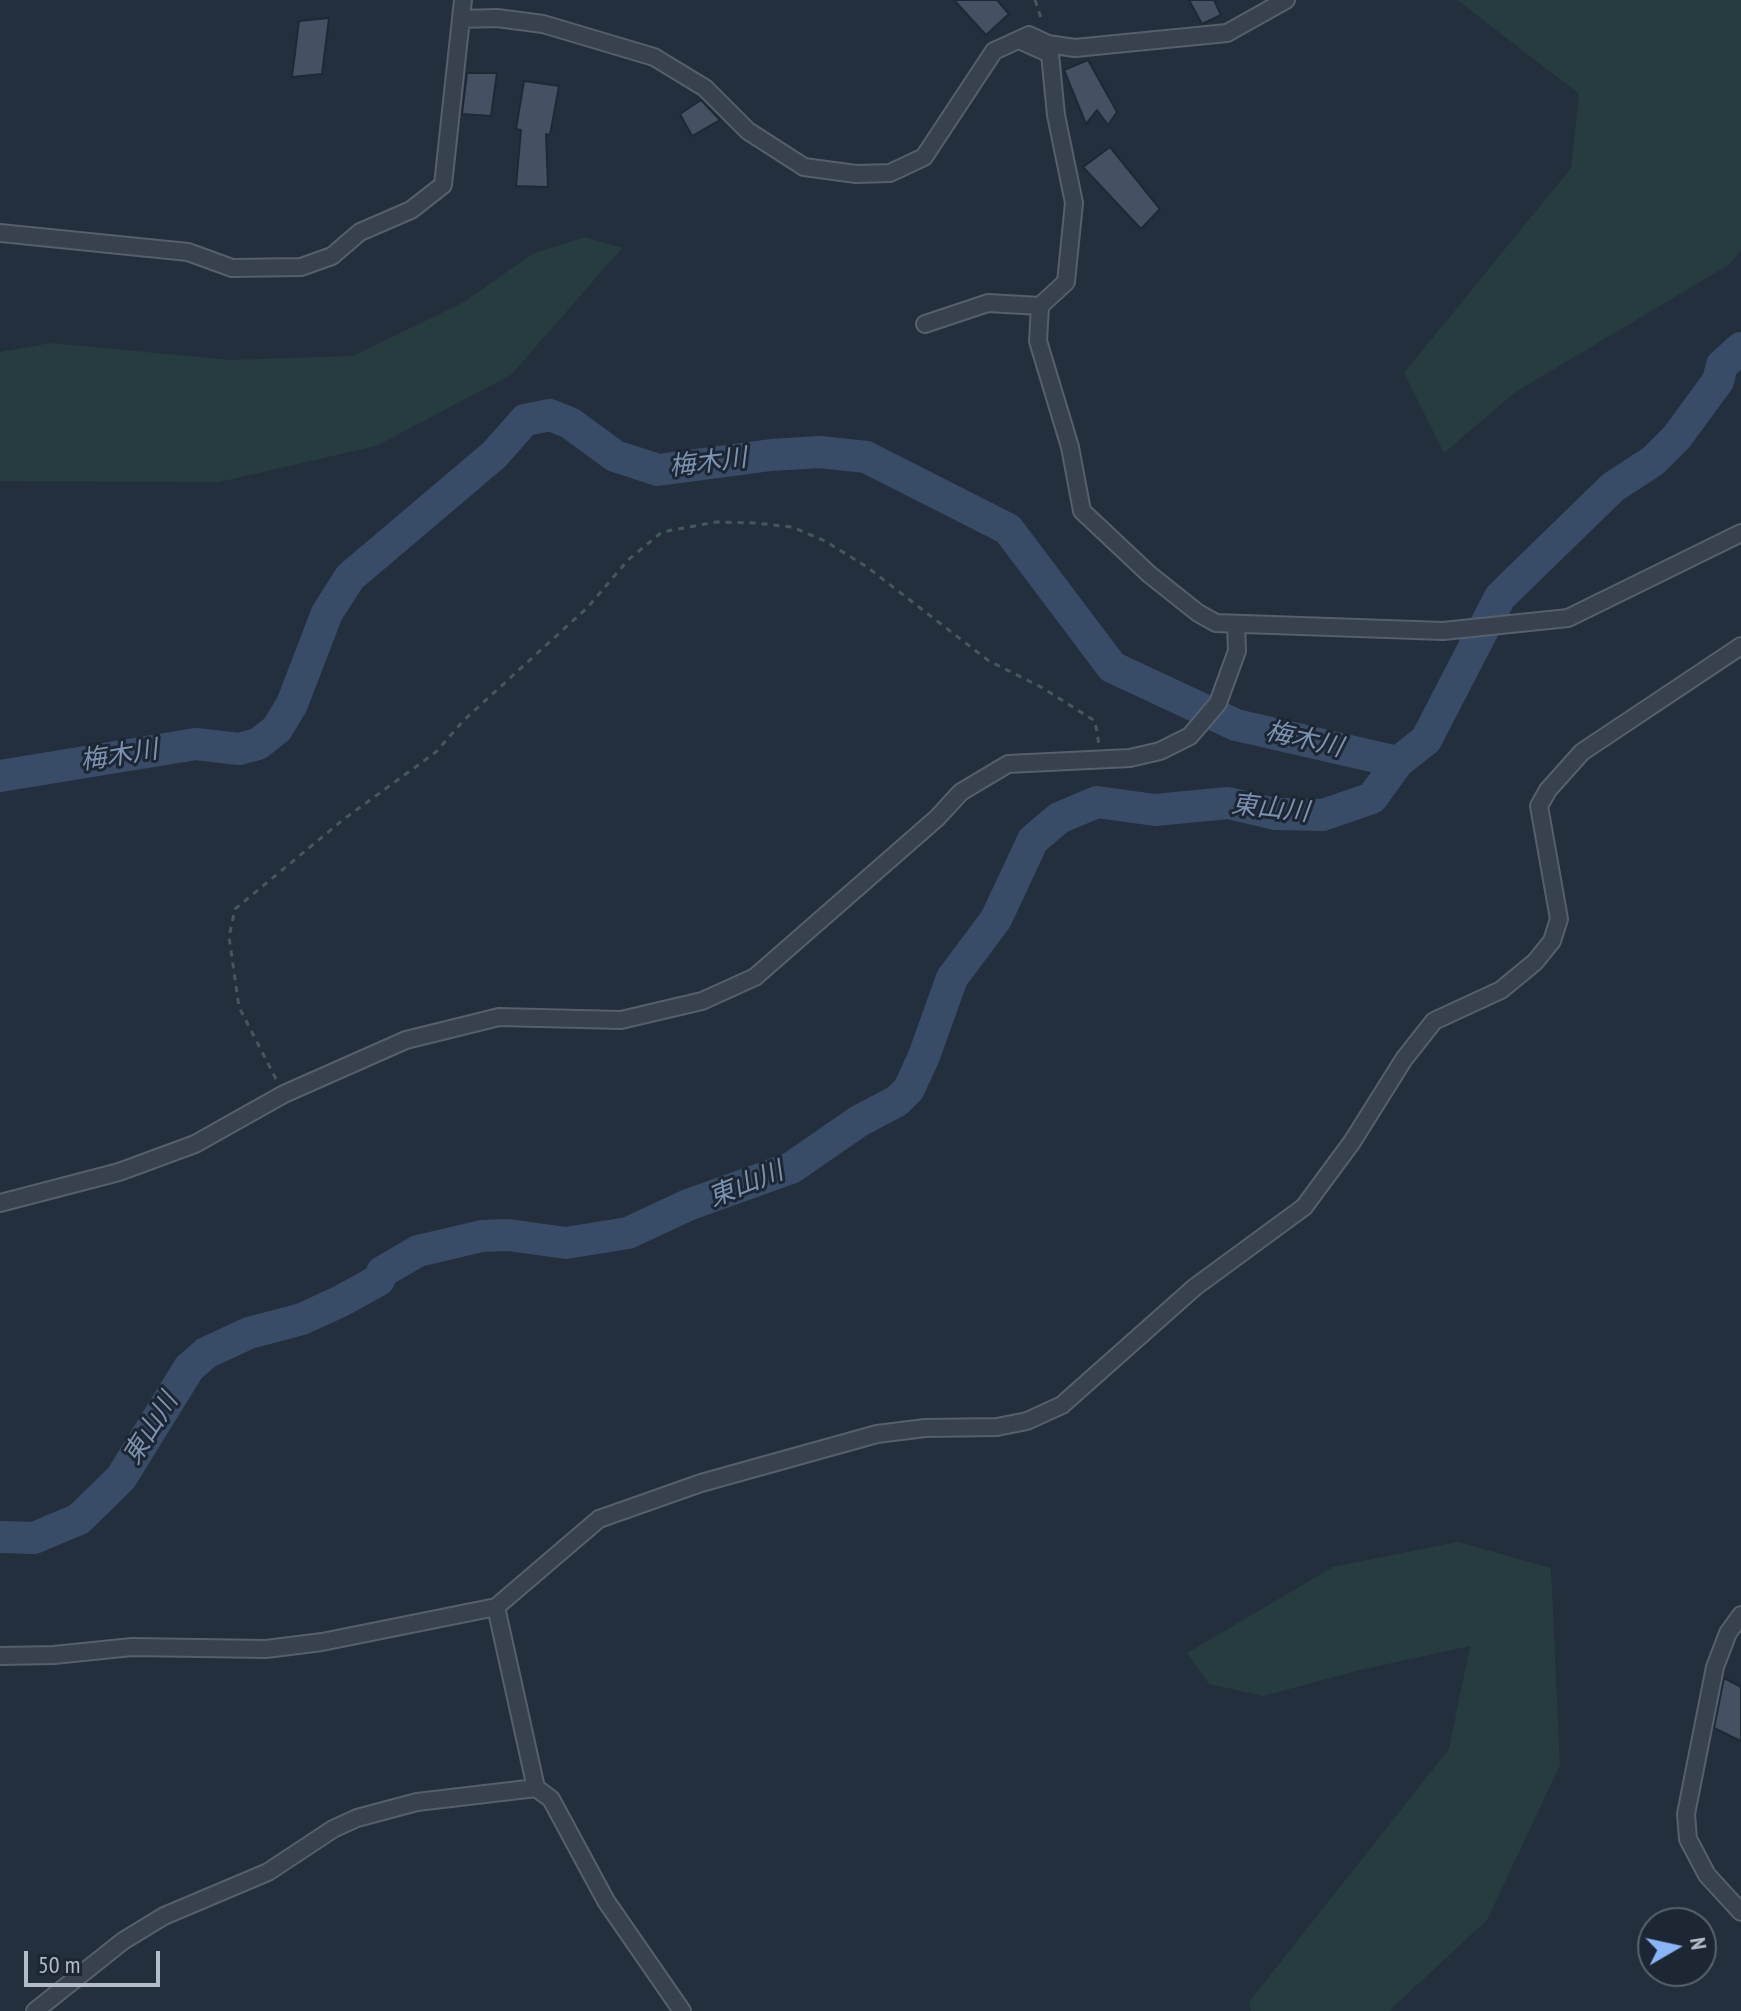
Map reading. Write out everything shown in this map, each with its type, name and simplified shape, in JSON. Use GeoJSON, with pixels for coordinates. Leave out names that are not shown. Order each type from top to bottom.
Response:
{"type":"FeatureCollection","features":[{"type":"Feature","properties":{"kind":"street"},"geometry":{"type":"LineString","coordinates":[[0,233],[188,252],[232,268],[301,267],[332,256],[360,232],[411,210],[443,185],[463,0]]}},
{"type":"Feature","properties":{"kind":"street"},"geometry":{"type":"LineString","coordinates":[[461,19],[497,18],[543,24],[654,57],[705,88],[748,131],[804,167],[856,174],[890,173],[924,157],[994,51],[1029,35],[1048,44],[1075,48],[1227,33],[1286,0]]}},
{"type":"Feature","properties":{"kind":"street"},"geometry":{"type":"LineString","coordinates":[[1019,40],[1050,54],[1056,115],[1074,203],[1066,282],[1040,306],[1038,341],[1070,447],[1082,511],[1149,574],[1198,613],[1216,623],[1443,631],[1568,618],[1741,533]]}},
{"type":"Feature","properties":{"kind":"street"},"geometry":{"type":"LineString","coordinates":[[925,324],[988,303],[1040,306]]}},
{"type":"Feature","properties":{"kind":"street"},"geometry":{"type":"LineString","coordinates":[[0,1203],[119,1172],[195,1144],[284,1094],[406,1040],[499,1017],[621,1020],[702,1001],[755,977],[937,818],[961,792],[1008,764],[1103,760],[1160,751],[1190,736],[1218,703],[1237,651],[1236,624]]}},
{"type":"Feature","properties":{"kind":"street"},"geometry":{"type":"LineString","coordinates":[[0,1656],[54,1655],[132,1647],[266,1649],[322,1642],[496,1607],[599,1519],[672,1493],[877,1434],[925,1428],[997,1427],[1027,1421],[1062,1405],[1195,1287],[1304,1207],[1352,1142],[1404,1059],[1434,1021],[1501,990],[1535,962],[1552,941],[1559,919],[1539,806],[1548,790],[1582,752],[1741,646]]}},
{"type":"Feature","properties":{"kind":"street"},"geometry":{"type":"LineString","coordinates":[[496,1607],[536,1788],[551,1799],[606,1901],[682,2011]]}},
{"type":"Feature","properties":{"kind":"street"},"geometry":{"type":"LineString","coordinates":[[1741,1615],[1728,1633],[1715,1667],[1686,1814],[1688,1839],[1707,1875],[1741,1912]]}},
{"type":"Feature","properties":{"kind":"street"},"geometry":{"type":"LineString","coordinates":[[35,2011],[112,1950],[164,1916],[268,1872],[333,1829],[357,1818],[417,1802],[536,1788]]}},
{"type":"Feature","properties":{"kind":"path"},"geometry":{"type":"LineString","coordinates":[[284,1094],[253,1040],[239,1007],[229,937],[235,909],[344,819],[436,752],[464,720],[588,607],[628,560],[662,532],[716,522],[755,523],[792,527],[825,541],[867,567],[989,661],[1041,687],[1095,721],[1103,760]]}},
{"type":"Feature","properties":{"kind":"green space"},"geometry":{"type":"Polygon","coordinates":[[[1457,0],[1741,0],[1741,250],[1730,264],[1514,393],[1444,453],[1404,373],[1571,168],[1579,94],[1457,0]]]}},
{"type":"Feature","properties":{"kind":"green space"},"geometry":{"type":"Polygon","coordinates":[[[585,237],[622,248],[511,375],[376,446],[219,482],[0,481],[0,352],[51,343],[229,360],[353,356],[464,302],[532,254],[585,237]]]}},
{"type":"Feature","properties":{"kind":"green space"},"geometry":{"type":"Polygon","coordinates":[[[1458,1542],[1551,1568],[1560,1765],[1487,1920],[1389,2011],[1251,2011],[1249,2002],[1449,1749],[1470,1646],[1360,1670],[1263,1696],[1209,1684],[1187,1653],[1333,1567],[1458,1542]]]}},
{"type":"Feature","properties":{"kind":"building"},"geometry":{"type":"Polygon","coordinates":[[[954,0],[997,0],[1009,14],[986,35],[954,0]]]}},
{"type":"Feature","properties":{"kind":"building"},"geometry":{"type":"Polygon","coordinates":[[[1189,0],[1214,0],[1221,15],[1202,24],[1189,0]]]}},
{"type":"Feature","properties":{"kind":"building"},"geometry":{"type":"Polygon","coordinates":[[[329,18],[322,74],[292,77],[299,21],[329,18]]]}},
{"type":"Feature","properties":{"kind":"building"},"geometry":{"type":"Polygon","coordinates":[[[1088,60],[1117,112],[1108,125],[1097,110],[1086,124],[1064,70],[1088,60]]]}},
{"type":"Feature","properties":{"kind":"building"},"geometry":{"type":"Polygon","coordinates":[[[467,73],[497,73],[491,116],[462,114],[467,73]]]}},
{"type":"Feature","properties":{"kind":"building"},"geometry":{"type":"Polygon","coordinates":[[[524,81],[559,86],[550,135],[546,134],[548,187],[516,186],[521,130],[516,129],[524,81]]]}},
{"type":"Feature","properties":{"kind":"building"},"geometry":{"type":"Polygon","coordinates":[[[701,100],[720,120],[692,136],[680,114],[701,100]]]}},
{"type":"Feature","properties":{"kind":"building"},"geometry":{"type":"Polygon","coordinates":[[[1110,147],[1160,209],[1141,229],[1083,167],[1110,147]]]}},
{"type":"Feature","properties":{"kind":"building"},"geometry":{"type":"Polygon","coordinates":[[[1724,1678],[1741,1687],[1741,1741],[1714,1728],[1724,1678]]]}},
{"type":"Feature","properties":{"kind":"waterway","name":"東山川"},"geometry":{"type":"LineString","coordinates":[[0,1537],[34,1538],[79,1519],[121,1478],[189,1368],[206,1353],[249,1333],[302,1319],[341,1301],[379,1280],[382,1272],[418,1251],[482,1236],[508,1235],[566,1243],[628,1233],[688,1205],[791,1168],[859,1121],[897,1101],[909,1089],[924,1056],[952,978],[996,919],[1033,840],[1059,818],[1097,802],[1155,810],[1228,803],[1275,814],[1323,815],[1372,798],[1398,762],[1426,740],[1500,597],[1613,487],[1653,461],[1677,437],[1718,381],[1722,365],[1741,348]]}},
{"type":"Feature","properties":{"kind":"waterway","name":"梅木川"},"geometry":{"type":"LineString","coordinates":[[0,776],[196,744],[239,749],[258,744],[277,729],[292,704],[327,613],[350,577],[494,455],[525,420],[550,415],[570,423],[615,456],[658,470],[771,455],[820,452],[866,457],[1008,529],[1112,667],[1236,725],[1398,762]]}}]}
